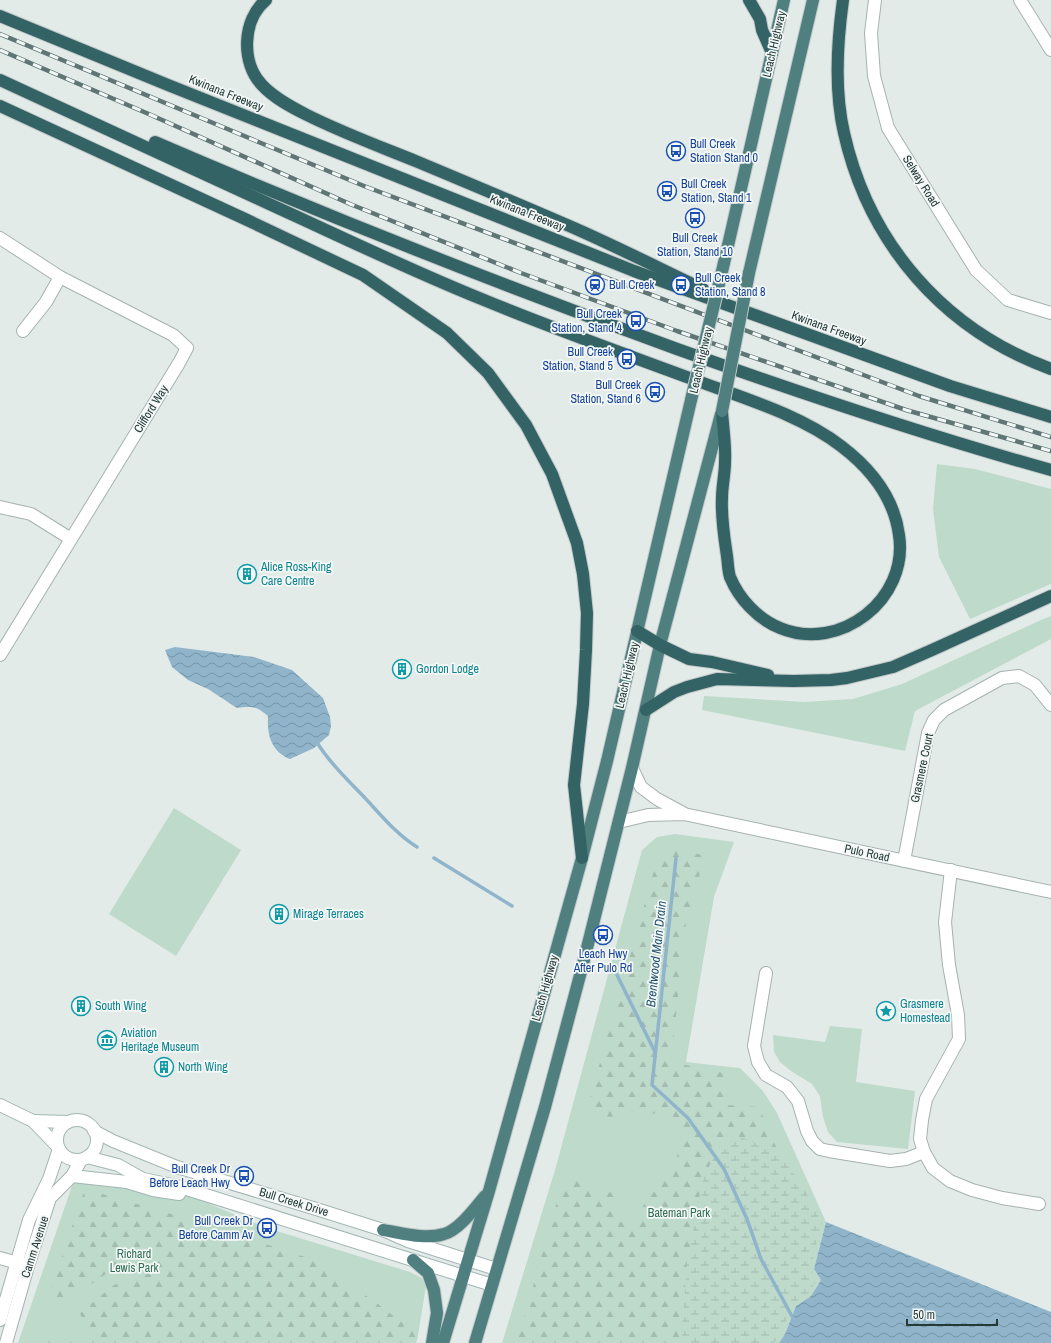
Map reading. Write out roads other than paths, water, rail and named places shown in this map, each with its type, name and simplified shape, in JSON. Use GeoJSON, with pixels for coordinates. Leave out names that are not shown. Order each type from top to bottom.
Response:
{"type":"FeatureCollection","features":[{"type":"Feature","properties":{"kind":"highway"},"geometry":{"type":"LineString","coordinates":[[266,0],[259,8],[251,23],[247,42],[248,54],[255,75],[262,85],[276,98],[326,124],[584,233],[774,323]]}},
{"type":"Feature","properties":{"kind":"highway"},"geometry":{"type":"LineString","coordinates":[[749,0],[760,19],[762,30],[772,54]]}},
{"type":"Feature","properties":{"kind":"highway","name":"Leach Highway"},"geometry":{"type":"LineString","coordinates":[[443,1343],[489,1191],[582,858],[607,761],[784,0]]}},
{"type":"Feature","properties":{"kind":"highway"},"geometry":{"type":"LineString","coordinates":[[474,1343],[545,1106],[619,822],[660,645],[722,411],[749,273],[813,0]]}},
{"type":"Feature","properties":{"kind":"highway"},"geometry":{"type":"LineString","coordinates":[[843,0],[839,37],[838,75],[844,132],[855,172],[875,218],[894,250],[920,282],[947,310],[974,330],[998,345],[1051,370]]}},
{"type":"Feature","properties":{"kind":"highway","name":"Kwinana Freeway"},"geometry":{"type":"LineString","coordinates":[[0,16],[175,88],[634,271],[950,386],[1051,417]]}},
{"type":"Feature","properties":{"kind":"highway"},"geometry":{"type":"LineString","coordinates":[[0,77],[275,193],[464,269],[589,317],[770,382],[908,428],[1051,470]]}},
{"type":"Feature","properties":{"kind":"highway"},"geometry":{"type":"LineString","coordinates":[[0,80],[398,263],[492,303],[749,400],[809,426],[840,445],[868,469],[883,489],[894,513],[900,537],[899,563],[892,582],[882,599],[866,616],[846,628],[824,633],[803,634],[782,629],[762,619],[742,599],[729,575],[722,524],[722,495],[726,460],[722,411]]}},
{"type":"Feature","properties":{"kind":"highway"},"geometry":{"type":"LineString","coordinates":[[0,106],[363,275],[447,333],[488,373],[526,425],[552,474],[577,543],[584,574],[587,613],[586,650],[583,704],[574,785],[582,858]]}},
{"type":"Feature","properties":{"kind":"highway"},"geometry":{"type":"LineString","coordinates":[[646,710],[679,690],[717,679],[794,681],[832,680],[893,667],[1051,596]]}},
{"type":"Feature","properties":{"kind":"highway"},"geometry":{"type":"LineString","coordinates":[[637,631],[660,645],[690,659],[712,662],[794,681]]}},
{"type":"Feature","properties":{"kind":"highway"},"geometry":{"type":"LineString","coordinates":[[383,1230],[431,1237],[445,1234],[452,1231],[489,1191]]}},
{"type":"Feature","properties":{"kind":"highway"},"geometry":{"type":"LineString","coordinates":[[413,1260],[428,1273],[434,1290],[437,1313],[432,1343]]}},
{"type":"Feature","properties":{"kind":"street","name":"Selway Road"},"geometry":{"type":"LineString","coordinates":[[875,0],[871,33],[874,76],[888,128],[976,270],[1008,300],[1051,313]]}},
{"type":"Feature","properties":{"kind":"street"},"geometry":{"type":"LineString","coordinates":[[1020,0],[1051,50]]}},
{"type":"Feature","properties":{"kind":"street","name":"Clifford Way"},"geometry":{"type":"LineString","coordinates":[[0,238],[60,277],[173,335],[187,348],[0,655]]}},
{"type":"Feature","properties":{"kind":"street"},"geometry":{"type":"LineString","coordinates":[[24,332],[46,302],[60,277]]}},
{"type":"Feature","properties":{"kind":"street"},"geometry":{"type":"LineString","coordinates":[[0,507],[31,514],[71,539]]}},
{"type":"Feature","properties":{"kind":"street","name":"Grasmere Court"},"geometry":{"type":"LineString","coordinates":[[904,861],[928,733],[934,720],[944,710],[1002,678],[1019,676],[1035,685],[1051,705]]}},
{"type":"Feature","properties":{"kind":"street","name":"Pulo Road"},"geometry":{"type":"LineString","coordinates":[[632,768],[641,787],[657,799],[684,814]]}},
{"type":"Feature","properties":{"kind":"street","name":"Pulo Road"},"geometry":{"type":"LineString","coordinates":[[619,822],[648,815],[684,814],[1051,892]]}},
{"type":"Feature","properties":{"kind":"street"},"geometry":{"type":"LineString","coordinates":[[951,870],[944,922],[948,965],[958,1015],[959,1040],[926,1099],[920,1140],[924,1152],[933,1168],[950,1181],[972,1190],[995,1196],[1040,1204]]}},
{"type":"Feature","properties":{"kind":"street"},"geometry":{"type":"LineString","coordinates":[[766,973],[754,1046],[758,1062],[766,1075],[787,1087],[798,1101],[807,1131],[812,1141],[820,1148],[829,1151],[890,1161],[906,1159],[924,1152]]}},
{"type":"Feature","properties":{"kind":"street","name":"Bull Creek Drive"},"geometry":{"type":"LineString","coordinates":[[0,1105],[33,1121],[58,1148],[62,1155],[68,1158],[74,1160],[84,1159],[118,1165],[143,1179],[178,1186],[492,1285]]}},
{"type":"Feature","properties":{"kind":"street","name":"Bull Creek Drive"},"geometry":{"type":"LineString","coordinates":[[33,1121],[68,1122],[80,1120],[86,1122],[94,1131],[177,1167],[383,1230],[408,1241],[496,1269]]}},
{"type":"Feature","properties":{"kind":"street"},"geometry":{"type":"LineString","coordinates":[[58,1148],[57,1134],[63,1125],[68,1122]]}},
{"type":"Feature","properties":{"kind":"street"},"geometry":{"type":"LineString","coordinates":[[84,1159],[92,1154],[95,1148],[96,1136],[94,1131]]}},
{"type":"Feature","properties":{"kind":"street","name":"Camm Avenue"},"geometry":{"type":"LineString","coordinates":[[0,1320],[29,1220],[49,1179],[58,1148]]}},
{"type":"Feature","properties":{"kind":"street","name":"Camm Avenue"},"geometry":{"type":"LineString","coordinates":[[6,1343],[28,1266],[50,1198],[72,1176],[84,1159]]}},
{"type":"Feature","properties":{"kind":"street"},"geometry":{"type":"LineString","coordinates":[[72,1176],[127,1182],[153,1190],[226,1201]]}},
{"type":"Feature","properties":{"kind":"street"},"geometry":{"type":"LineString","coordinates":[[0,1258],[28,1266]]}},
{"type":"Feature","properties":{"kind":"water"},"geometry":{"type":"Polygon","coordinates":[[[175,647],[254,657],[292,670],[323,698],[330,717],[331,726],[329,735],[314,748],[290,759],[284,756],[278,752],[272,742],[268,730],[268,716],[260,710],[254,708],[237,708],[208,689],[188,680],[172,667],[165,650],[175,647]]]}},
{"type":"Feature","properties":{"kind":"water"},"geometry":{"type":"Polygon","coordinates":[[[826,1222],[1051,1312],[1051,1343],[779,1343],[785,1334],[796,1306],[811,1296],[821,1280],[814,1269],[826,1222]]]}},
{"type":"Feature","properties":{"kind":"waterway"},"geometry":{"type":"LineString","coordinates":[[318,744],[334,766],[403,837],[417,847]]}},
{"type":"Feature","properties":{"kind":"waterway"},"geometry":{"type":"LineString","coordinates":[[434,858],[512,906]]}},
{"type":"Feature","properties":{"kind":"waterway","name":"Brentwood Main Drain"},"geometry":{"type":"LineString","coordinates":[[676,858],[652,1085],[688,1118],[724,1169],[747,1219],[761,1259],[794,1320]]}},
{"type":"Feature","properties":{"kind":"waterway"},"geometry":{"type":"LineString","coordinates":[[617,975],[655,1052]]}},
{"type":"Feature","properties":{"kind":"railway"},"geometry":{"type":"LineString","coordinates":[[0,34],[364,186],[919,396],[1051,437]]}},
{"type":"Feature","properties":{"kind":"railway"},"geometry":{"type":"LineString","coordinates":[[0,50],[151,115],[350,204],[521,273],[677,331],[906,410],[1051,451]]}},
{"type":"Feature","properties":{"kind":"place","name":"Bull Creek Station Stand 0"},"geometry":{"type":"Point","coordinates":[676,151]}},
{"type":"Feature","properties":{"kind":"place","name":"Bull Creek Station, Stand 1"},"geometry":{"type":"Point","coordinates":[667,191]}},
{"type":"Feature","properties":{"kind":"place","name":"Bull Creek Station, Stand 10"},"geometry":{"type":"Point","coordinates":[695,218]}},
{"type":"Feature","properties":{"kind":"place","name":"Bull Creek"},"geometry":{"type":"Point","coordinates":[595,285]}},
{"type":"Feature","properties":{"kind":"place","name":"Bull Creek Station, Stand 8"},"geometry":{"type":"Point","coordinates":[681,285]}},
{"type":"Feature","properties":{"kind":"place","name":"Bull Creek Station, Stand 4"},"geometry":{"type":"Point","coordinates":[636,321]}},
{"type":"Feature","properties":{"kind":"place","name":"Bull Creek Station, Stand 5"},"geometry":{"type":"Point","coordinates":[627,359]}},
{"type":"Feature","properties":{"kind":"place","name":"Bull Creek Station, Stand 6"},"geometry":{"type":"Point","coordinates":[655,392]}},
{"type":"Feature","properties":{"kind":"place","name":"Alice Ross-King Care Centre"},"geometry":{"type":"Point","coordinates":[247,574]}},
{"type":"Feature","properties":{"kind":"place","name":"Gordon Lodge"},"geometry":{"type":"Point","coordinates":[402,669]}},
{"type":"Feature","properties":{"kind":"place","name":"Mirage Terraces"},"geometry":{"type":"Point","coordinates":[279,914]}},
{"type":"Feature","properties":{"kind":"place","name":"Leach Hwy After Pulo Rd"},"geometry":{"type":"Point","coordinates":[603,935]}},
{"type":"Feature","properties":{"kind":"place","name":"South Wing"},"geometry":{"type":"Point","coordinates":[81,1006]}},
{"type":"Feature","properties":{"kind":"place","name":"Grasmere Homestead"},"geometry":{"type":"Point","coordinates":[886,1011]}},
{"type":"Feature","properties":{"kind":"place","name":"Aviation Heritage Museum"},"geometry":{"type":"Point","coordinates":[107,1040]}},
{"type":"Feature","properties":{"kind":"place","name":"North Wing"},"geometry":{"type":"Point","coordinates":[164,1067]}},
{"type":"Feature","properties":{"kind":"place","name":"Bull Creek Dr Before Leach Hwy"},"geometry":{"type":"Point","coordinates":[244,1176]}},
{"type":"Feature","properties":{"kind":"place","name":"Bull Creek Dr Before Camm Av"},"geometry":{"type":"Point","coordinates":[267,1228]}},
{"type":"Feature","properties":{"kind":"park label","name":"Bateman Park"},"geometry":{"type":"Point","coordinates":[679,1213]}},
{"type":"Feature","properties":{"kind":"park label","name":"Richard Lewis Park"},"geometry":{"type":"Point","coordinates":[134,1261]}}]}
